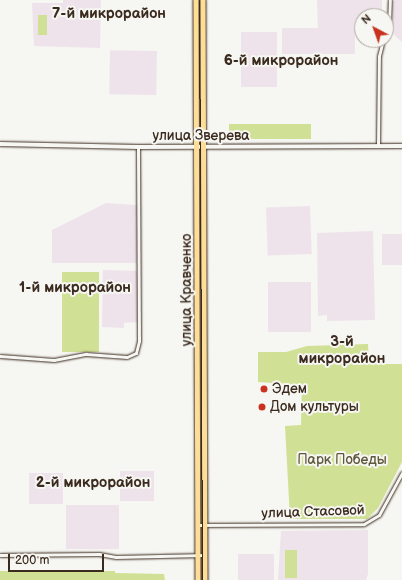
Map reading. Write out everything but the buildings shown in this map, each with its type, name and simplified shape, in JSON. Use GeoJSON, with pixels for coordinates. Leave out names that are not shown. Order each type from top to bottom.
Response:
{"type":"FeatureCollection","features":[{"type":"Feature","properties":{"kind":"main road","name":"улица Кравченко"},"geometry":{"type":"LineString","coordinates":[[196,0],[198,214],[198,578]]}},
{"type":"Feature","properties":{"kind":"main road","name":"улица Кравченко"},"geometry":{"type":"LineString","coordinates":[[203,3],[205,577]]}},
{"type":"Feature","properties":{"kind":"main road","name":"улица Зверева"},"geometry":{"type":"LineString","coordinates":[[0,144],[138,147],[402,146]]}},
{"type":"Feature","properties":{"kind":"street"},"geometry":{"type":"LineString","coordinates":[[196,6],[203,3]]}},
{"type":"Feature","properties":{"kind":"street"},"geometry":{"type":"LineString","coordinates":[[196,26],[203,26]]}},
{"type":"Feature","properties":{"kind":"street"},"geometry":{"type":"LineString","coordinates":[[378,146],[379,56],[381,48]]}},
{"type":"Feature","properties":{"kind":"street"},"geometry":{"type":"LineString","coordinates":[[197,114],[204,114]]}},
{"type":"Feature","properties":{"kind":"street"},"geometry":{"type":"LineString","coordinates":[[0,356],[54,360],[86,354],[127,357],[136,353],[139,341],[138,147]]}},
{"type":"Feature","properties":{"kind":"street"},"geometry":{"type":"LineString","coordinates":[[197,188],[204,188]]}},
{"type":"Feature","properties":{"kind":"street"},"geometry":{"type":"LineString","coordinates":[[198,214],[204,214]]}},
{"type":"Feature","properties":{"kind":"street"},"geometry":{"type":"LineString","coordinates":[[198,229],[204,229]]}},
{"type":"Feature","properties":{"kind":"street"},"geometry":{"type":"LineString","coordinates":[[198,251],[204,251]]}},
{"type":"Feature","properties":{"kind":"street"},"geometry":{"type":"LineString","coordinates":[[198,274],[204,274]]}},
{"type":"Feature","properties":{"kind":"street"},"geometry":{"type":"LineString","coordinates":[[198,297],[205,297]]}},
{"type":"Feature","properties":{"kind":"street"},"geometry":{"type":"LineString","coordinates":[[197,318],[205,319]]}},
{"type":"Feature","properties":{"kind":"street"},"geometry":{"type":"LineString","coordinates":[[198,450],[205,449]]}},
{"type":"Feature","properties":{"kind":"street","name":"улица Стасовой"},"geometry":{"type":"LineString","coordinates":[[198,525],[364,524],[379,515],[402,473]]}},
{"type":"Feature","properties":{"kind":"street"},"geometry":{"type":"LineString","coordinates":[[0,555],[99,554],[116,557],[205,555]]}},
{"type":"Feature","properties":{"kind":"street"},"geometry":{"type":"LineString","coordinates":[[198,578],[205,577]]}},
{"type":"Feature","properties":{"kind":"shaded area"},"geometry":{"type":"Polygon","coordinates":[[[63,0],[101,0],[100,48],[34,46],[32,3],[63,3],[63,0]]]}},
{"type":"Feature","properties":{"kind":"shaded area"},"geometry":{"type":"Polygon","coordinates":[[[317,0],[382,0],[382,8],[354,8],[355,54],[282,54],[282,28],[318,28],[317,0]]]}},
{"type":"Feature","properties":{"kind":"shaded area"},"geometry":{"type":"Polygon","coordinates":[[[393,0],[402,0],[402,42],[394,35],[393,0]]]}},
{"type":"Feature","properties":{"kind":"shaded area"},"geometry":{"type":"Polygon","coordinates":[[[241,32],[277,32],[277,87],[241,87],[241,32]]]}},
{"type":"Feature","properties":{"kind":"shaded area"},"geometry":{"type":"Polygon","coordinates":[[[110,50],[157,51],[156,95],[109,94],[110,50]]]}},
{"type":"Feature","properties":{"kind":"shaded area"},"geometry":{"type":"Polygon","coordinates":[[[106,203],[137,205],[137,263],[52,263],[52,230],[106,203]]]}},
{"type":"Feature","properties":{"kind":"shaded area"},"geometry":{"type":"Polygon","coordinates":[[[310,206],[312,254],[268,256],[266,208],[310,206]]]}},
{"type":"Feature","properties":{"kind":"shaded area"},"geometry":{"type":"Polygon","coordinates":[[[373,231],[375,320],[327,321],[327,315],[318,316],[317,233],[373,231]]]}},
{"type":"Feature","properties":{"kind":"shaded area"},"geometry":{"type":"Polygon","coordinates":[[[382,234],[402,234],[402,265],[382,265],[382,234]]]}},
{"type":"Feature","properties":{"kind":"shaded area"},"geometry":{"type":"Polygon","coordinates":[[[103,270],[137,271],[138,322],[124,323],[124,328],[102,327],[103,270]]]}},
{"type":"Feature","properties":{"kind":"shaded area"},"geometry":{"type":"Polygon","coordinates":[[[268,282],[311,282],[311,332],[268,332],[268,282]]]}},
{"type":"Feature","properties":{"kind":"shaded area"},"geometry":{"type":"Polygon","coordinates":[[[120,471],[154,471],[154,501],[120,501],[120,471]]]}},
{"type":"Feature","properties":{"kind":"shaded area"},"geometry":{"type":"Polygon","coordinates":[[[29,473],[63,473],[63,504],[29,504],[29,473]]]}},
{"type":"Feature","properties":{"kind":"shaded area"},"geometry":{"type":"Polygon","coordinates":[[[66,505],[119,505],[119,549],[66,549],[66,505]]]}},
{"type":"Feature","properties":{"kind":"shaded area"},"geometry":{"type":"Polygon","coordinates":[[[368,530],[368,574],[366,580],[278,580],[281,531],[368,530]]]}},
{"type":"Feature","properties":{"kind":"shaded area"},"geometry":{"type":"Polygon","coordinates":[[[238,554],[274,554],[274,580],[238,580],[238,554]]]}},
{"type":"Feature","properties":{"kind":"green space"},"geometry":{"type":"Polygon","coordinates":[[[38,15],[47,15],[47,35],[38,35],[38,15]]]}},
{"type":"Feature","properties":{"kind":"green space"},"geometry":{"type":"Polygon","coordinates":[[[229,124],[311,124],[311,139],[229,139],[229,124]]]}},
{"type":"Feature","properties":{"kind":"green space"},"geometry":{"type":"Polygon","coordinates":[[[62,272],[99,272],[99,352],[62,352],[62,272]]]}},
{"type":"Feature","properties":{"kind":"green space","name":"Парк Победы"},"geometry":{"type":"Polygon","coordinates":[[[368,344],[369,364],[402,364],[402,462],[378,508],[367,519],[290,519],[285,426],[301,425],[302,385],[258,382],[258,352],[286,352],[307,346],[368,344]]]}},
{"type":"Feature","properties":{"kind":"green space"},"geometry":{"type":"Polygon","coordinates":[[[285,550],[297,550],[297,578],[285,578],[285,550]]]}},
{"type":"Feature","properties":{"kind":"green space"},"geometry":{"type":"Polygon","coordinates":[[[0,571],[115,571],[115,573],[164,574],[165,580],[0,580],[0,571]]]}},
{"type":"Feature","properties":{"kind":"tram line"},"geometry":{"type":"LineString","coordinates":[[199,0],[202,580]]}},
{"type":"Feature","properties":{"kind":"place","name":"Эдем"},"geometry":{"type":"Point","coordinates":[264,389]}},
{"type":"Feature","properties":{"kind":"place","name":"Дом культуры"},"geometry":{"type":"Point","coordinates":[262,407]}},
{"type":"Feature","properties":{"kind":"district","name":"7-й микрорайон"},"geometry":{"type":"Point","coordinates":[109,14]}},
{"type":"Feature","properties":{"kind":"district","name":"6-й микрорайон"},"geometry":{"type":"Point","coordinates":[281,61]}},
{"type":"Feature","properties":{"kind":"district","name":"1-й микрорайон"},"geometry":{"type":"Point","coordinates":[75,288]}},
{"type":"Feature","properties":{"kind":"district","name":"3-й микрорайон"},"geometry":{"type":"Point","coordinates":[342,350]}},
{"type":"Feature","properties":{"kind":"district","name":"2-й микрорайон"},"geometry":{"type":"Point","coordinates":[93,483]}}]}
